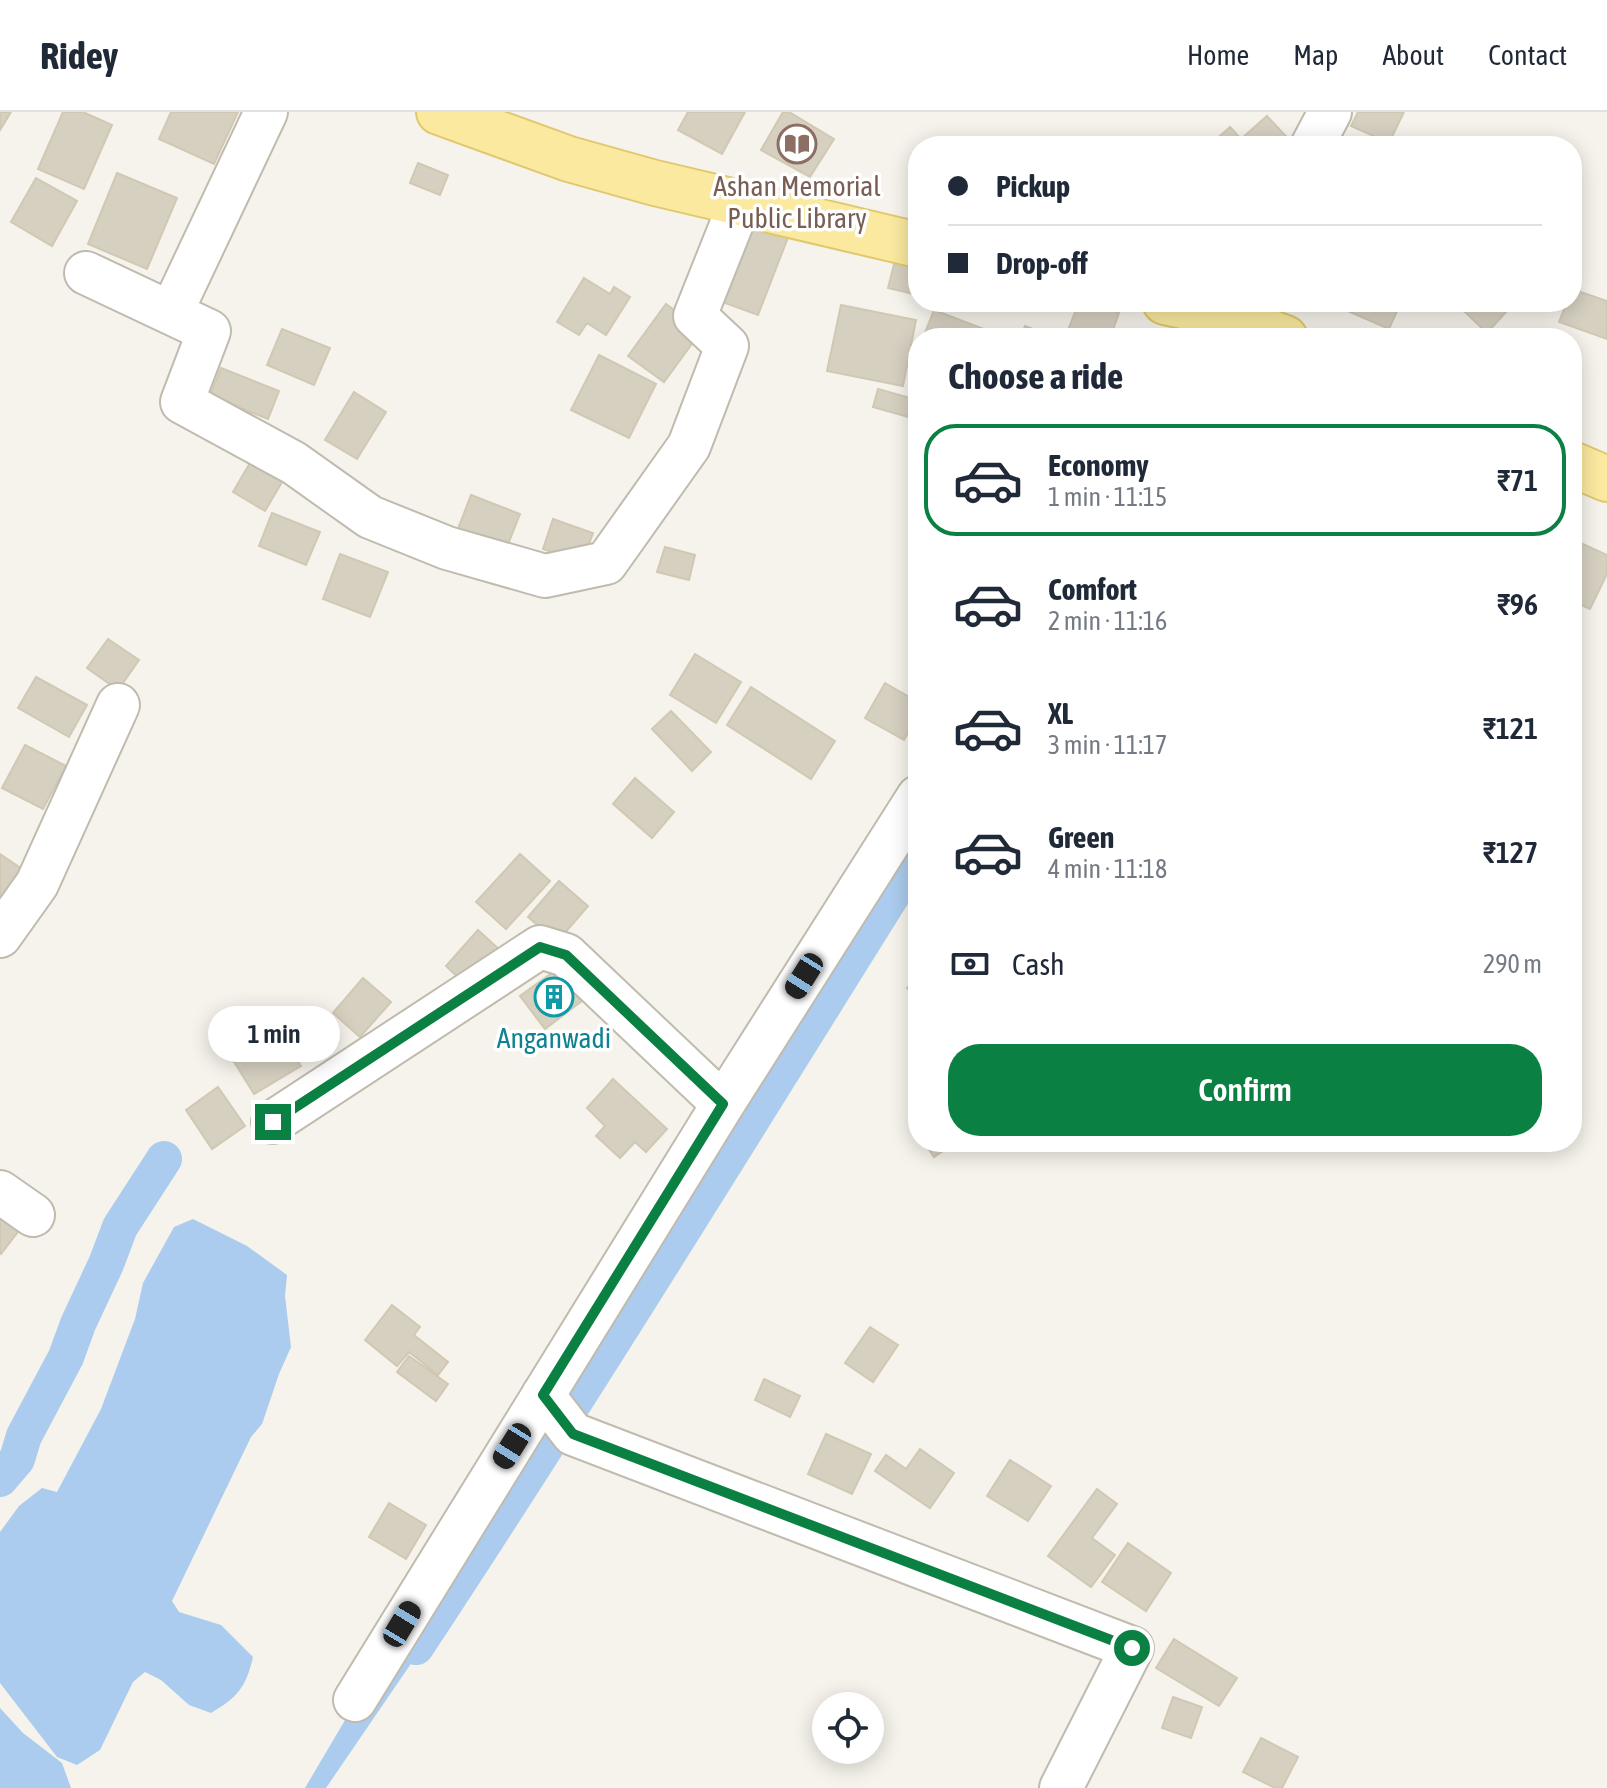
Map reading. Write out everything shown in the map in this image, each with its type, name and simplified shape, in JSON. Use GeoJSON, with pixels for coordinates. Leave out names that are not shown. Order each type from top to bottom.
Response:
{"type":"FeatureCollection","features":[{"type":"Feature","properties":{"kind":"main road"},"geometry":{"type":"LineString","coordinates":[[439,112],[569,159],[655,183],[908,243]]}},
{"type":"Feature","properties":{"kind":"main road"},"geometry":{"type":"LineString","coordinates":[[1200,312],[1243,324]]}},
{"type":"Feature","properties":{"kind":"main road"},"geometry":{"type":"LineString","coordinates":[[1582,468],[1607,479]]}},
{"type":"Feature","properties":{"kind":"street"},"geometry":{"type":"LineString","coordinates":[[171,313],[266,112]]}},
{"type":"Feature","properties":{"kind":"street"},"geometry":{"type":"LineString","coordinates":[[1317,136],[1330,112]]}},
{"type":"Feature","properties":{"kind":"street"},"geometry":{"type":"LineString","coordinates":[[86,273],[209,331],[182,402],[294,463],[370,517],[447,548],[545,576],[606,563],[689,446],[727,346],[695,316],[740,203]]}},
{"type":"Feature","properties":{"kind":"street"},"geometry":{"type":"LineString","coordinates":[[0,936],[37,884],[118,705]]}},
{"type":"Feature","properties":{"kind":"street"},"geometry":{"type":"LineString","coordinates":[[355,1700],[723,1104],[908,813]]}},
{"type":"Feature","properties":{"kind":"street"},"geometry":{"type":"LineString","coordinates":[[273,1122],[540,947],[566,955],[723,1104]]}},
{"type":"Feature","properties":{"kind":"street"},"geometry":{"type":"LineString","coordinates":[[543,1395],[573,1434],[1132,1648],[1061,1788]]}},
{"type":"Feature","properties":{"kind":"water"},"geometry":{"type":"Polygon","coordinates":[[[193,1219],[247,1246],[287,1275],[285,1296],[291,1347],[262,1424],[251,1437],[172,1601],[179,1612],[221,1625],[253,1657],[240,1690],[211,1713],[189,1705],[161,1680],[145,1672],[133,1682],[100,1750],[77,1765],[57,1757],[0,1683],[0,1532],[19,1506],[42,1488],[57,1492],[101,1409],[135,1319],[143,1283],[174,1227],[193,1219]]]}},
{"type":"Feature","properties":{"kind":"water"},"geometry":{"type":"Polygon","coordinates":[[[454,1574],[434,1630],[326,1788],[305,1788],[361,1693],[454,1574]]]}},
{"type":"Feature","properties":{"kind":"water"},"geometry":{"type":"Polygon","coordinates":[[[0,1708],[23,1733],[62,1763],[71,1788],[0,1788],[0,1708]]]}},
{"type":"Feature","properties":{"kind":"building"},"geometry":{"type":"Polygon","coordinates":[[[0,112],[11,112],[0,130],[0,112]]]}},
{"type":"Feature","properties":{"kind":"building"},"geometry":{"type":"Polygon","coordinates":[[[63,112],[83,112],[112,125],[84,189],[38,169],[63,112]]]}},
{"type":"Feature","properties":{"kind":"building"},"geometry":{"type":"Polygon","coordinates":[[[171,112],[238,112],[214,164],[159,139],[171,112]]]}},
{"type":"Feature","properties":{"kind":"building"},"geometry":{"type":"Polygon","coordinates":[[[688,112],[745,112],[722,154],[678,130],[688,112]]]}},
{"type":"Feature","properties":{"kind":"building","name":"Ashan Memorial Public Library"},"geometry":{"type":"Polygon","coordinates":[[[783,112],[789,112],[834,139],[810,177],[761,150],[783,112]]]}},
{"type":"Feature","properties":{"kind":"building"},"geometry":{"type":"Polygon","coordinates":[[[1358,112],[1404,112],[1392,136],[1373,136],[1351,126],[1358,112]]]}},
{"type":"Feature","properties":{"kind":"building"},"geometry":{"type":"Polygon","coordinates":[[[1267,116],[1286,136],[1244,136],[1267,116]]]}},
{"type":"Feature","properties":{"kind":"building"},"geometry":{"type":"Polygon","coordinates":[[[1230,127],[1238,136],[1220,136],[1230,127]]]}},
{"type":"Feature","properties":{"kind":"building"},"geometry":{"type":"Polygon","coordinates":[[[418,163],[448,175],[440,195],[410,183],[418,163]]]}},
{"type":"Feature","properties":{"kind":"building"},"geometry":{"type":"Polygon","coordinates":[[[117,173],[177,198],[147,269],[88,244],[117,173]]]}},
{"type":"Feature","properties":{"kind":"building"},"geometry":{"type":"Polygon","coordinates":[[[36,178],[77,201],[52,246],[11,222],[36,178]]]}},
{"type":"Feature","properties":{"kind":"building"},"geometry":{"type":"Polygon","coordinates":[[[749,211],[792,227],[758,315],[714,299],[749,211]]]}},
{"type":"Feature","properties":{"kind":"building"},"geometry":{"type":"Polygon","coordinates":[[[896,257],[908,260],[908,293],[888,288],[896,257]]]}},
{"type":"Feature","properties":{"kind":"building"},"geometry":{"type":"Polygon","coordinates":[[[584,278],[610,294],[614,287],[630,297],[606,335],[587,323],[579,335],[557,322],[584,278]]]}},
{"type":"Feature","properties":{"kind":"building"},"geometry":{"type":"Polygon","coordinates":[[[1582,292],[1607,301],[1607,339],[1559,322],[1563,312],[1582,312],[1582,292]]]}},
{"type":"Feature","properties":{"kind":"building"},"geometry":{"type":"Polygon","coordinates":[[[666,304],[702,330],[664,382],[628,356],[666,304]]]}},
{"type":"Feature","properties":{"kind":"building"},"geometry":{"type":"Polygon","coordinates":[[[841,305],[916,320],[914,328],[908,328],[908,361],[903,386],[827,371],[841,305]]]}},
{"type":"Feature","properties":{"kind":"building"},"geometry":{"type":"Polygon","coordinates":[[[933,312],[939,312],[981,328],[927,328],[933,312]]]}},
{"type":"Feature","properties":{"kind":"building"},"geometry":{"type":"Polygon","coordinates":[[[1075,312],[1119,313],[1114,328],[1069,328],[1075,312]]]}},
{"type":"Feature","properties":{"kind":"building"},"geometry":{"type":"Polygon","coordinates":[[[1350,312],[1397,312],[1387,328],[1350,312]]]}},
{"type":"Feature","properties":{"kind":"building"},"geometry":{"type":"Polygon","coordinates":[[[1465,312],[1506,312],[1492,328],[1482,328],[1465,312]]]}},
{"type":"Feature","properties":{"kind":"building"},"geometry":{"type":"Polygon","coordinates":[[[282,329],[330,348],[314,385],[267,365],[282,329]]]}},
{"type":"Feature","properties":{"kind":"building"},"geometry":{"type":"Polygon","coordinates":[[[599,355],[656,384],[629,438],[571,410],[599,355]]]}},
{"type":"Feature","properties":{"kind":"building"},"geometry":{"type":"Polygon","coordinates":[[[221,368],[279,391],[268,419],[210,396],[221,368]]]}},
{"type":"Feature","properties":{"kind":"building"},"geometry":{"type":"Polygon","coordinates":[[[878,389],[908,397],[908,417],[873,407],[878,389]]]}},
{"type":"Feature","properties":{"kind":"building"},"geometry":{"type":"Polygon","coordinates":[[[354,392],[386,412],[357,459],[325,440],[354,392]]]}},
{"type":"Feature","properties":{"kind":"building"},"geometry":{"type":"Polygon","coordinates":[[[260,446],[292,465],[265,511],[233,492],[260,446]]]}},
{"type":"Feature","properties":{"kind":"building"},"geometry":{"type":"Polygon","coordinates":[[[471,495],[520,514],[505,552],[456,534],[471,495]]]}},
{"type":"Feature","properties":{"kind":"building"},"geometry":{"type":"Polygon","coordinates":[[[272,513],[320,532],[306,565],[259,546],[272,513]]]}},
{"type":"Feature","properties":{"kind":"building"},"geometry":{"type":"Polygon","coordinates":[[[553,519],[593,533],[582,563],[543,549],[553,519]]]}},
{"type":"Feature","properties":{"kind":"building"},"geometry":{"type":"Polygon","coordinates":[[[1582,544],[1607,555],[1607,574],[1590,609],[1582,605],[1582,544]]]}},
{"type":"Feature","properties":{"kind":"building"},"geometry":{"type":"Polygon","coordinates":[[[665,547],[695,555],[689,580],[657,572],[665,547]]]}},
{"type":"Feature","properties":{"kind":"building"},"geometry":{"type":"Polygon","coordinates":[[[340,554],[388,572],[370,617],[323,599],[340,554]]]}},
{"type":"Feature","properties":{"kind":"building"},"geometry":{"type":"Polygon","coordinates":[[[108,639],[139,660],[118,690],[87,668],[108,639]]]}},
{"type":"Feature","properties":{"kind":"building"},"geometry":{"type":"Polygon","coordinates":[[[695,654],[741,682],[716,723],[670,695],[695,654]]]}},
{"type":"Feature","properties":{"kind":"building"},"geometry":{"type":"Polygon","coordinates":[[[36,677],[87,705],[69,737],[18,708],[36,677]]]}},
{"type":"Feature","properties":{"kind":"building"},"geometry":{"type":"Polygon","coordinates":[[[885,683],[908,696],[908,733],[904,740],[865,718],[885,683]]]}},
{"type":"Feature","properties":{"kind":"building"},"geometry":{"type":"Polygon","coordinates":[[[751,687],[835,741],[811,779],[727,725],[751,687]]]}},
{"type":"Feature","properties":{"kind":"building"},"geometry":{"type":"Polygon","coordinates":[[[671,711],[711,752],[692,771],[652,729],[671,711]]]}},
{"type":"Feature","properties":{"kind":"building"},"geometry":{"type":"Polygon","coordinates":[[[25,745],[66,766],[43,809],[2,788],[25,745]]]}},
{"type":"Feature","properties":{"kind":"building"},"geometry":{"type":"Polygon","coordinates":[[[635,778],[674,812],[652,838],[613,804],[635,778]]]}},
{"type":"Feature","properties":{"kind":"building"},"geometry":{"type":"Polygon","coordinates":[[[0,854],[31,875],[0,919],[0,854]]]}},
{"type":"Feature","properties":{"kind":"building"},"geometry":{"type":"Polygon","coordinates":[[[520,854],[550,881],[506,929],[476,902],[520,854]]]}},
{"type":"Feature","properties":{"kind":"building"},"geometry":{"type":"Polygon","coordinates":[[[559,881],[588,906],[557,942],[528,917],[559,881]]]}},
{"type":"Feature","properties":{"kind":"building"},"geometry":{"type":"Polygon","coordinates":[[[478,930],[501,951],[467,986],[446,966],[478,930]]]}},
{"type":"Feature","properties":{"kind":"building","name":"Anganwadi"},"geometry":{"type":"Polygon","coordinates":[[[563,965],[587,997],[545,1029],[520,996],[563,965]]]}},
{"type":"Feature","properties":{"kind":"building"},"geometry":{"type":"Polygon","coordinates":[[[363,978],[391,1002],[360,1037],[333,1013],[363,978]]]}},
{"type":"Feature","properties":{"kind":"building"},"geometry":{"type":"Polygon","coordinates":[[[280,1032],[301,1066],[254,1094],[233,1060],[280,1032]]]}},
{"type":"Feature","properties":{"kind":"building"},"geometry":{"type":"Polygon","coordinates":[[[613,1079],[667,1129],[646,1152],[635,1142],[620,1158],[596,1136],[605,1126],[587,1108],[613,1079]]]}},
{"type":"Feature","properties":{"kind":"building"},"geometry":{"type":"Polygon","coordinates":[[[218,1087],[245,1126],[212,1149],[186,1110],[218,1087]]]}},
{"type":"Feature","properties":{"kind":"building"},"geometry":{"type":"Polygon","coordinates":[[[0,1205],[24,1224],[1,1254],[0,1253],[0,1205]]]}},
{"type":"Feature","properties":{"kind":"building"},"geometry":{"type":"Polygon","coordinates":[[[392,1305],[420,1327],[414,1335],[448,1362],[438,1375],[409,1352],[397,1366],[365,1340],[392,1305]]]}},
{"type":"Feature","properties":{"kind":"building"},"geometry":{"type":"Polygon","coordinates":[[[870,1327],[898,1345],[873,1382],[845,1363],[870,1327]]]}},
{"type":"Feature","properties":{"kind":"building"},"geometry":{"type":"Polygon","coordinates":[[[409,1356],[448,1384],[436,1401],[397,1372],[409,1356]]]}},
{"type":"Feature","properties":{"kind":"building"},"geometry":{"type":"Polygon","coordinates":[[[764,1379],[800,1396],[790,1417],[755,1400],[764,1379]]]}},
{"type":"Feature","properties":{"kind":"building"},"geometry":{"type":"Polygon","coordinates":[[[826,1434],[871,1454],[852,1494],[808,1474],[826,1434]]]}},
{"type":"Feature","properties":{"kind":"building"},"geometry":{"type":"Polygon","coordinates":[[[920,1449],[954,1473],[930,1508],[875,1471],[886,1455],[906,1469],[920,1449]]]}},
{"type":"Feature","properties":{"kind":"building"},"geometry":{"type":"Polygon","coordinates":[[[1010,1460],[1051,1486],[1028,1521],[987,1496],[1010,1460]]]}},
{"type":"Feature","properties":{"kind":"building"},"geometry":{"type":"Polygon","coordinates":[[[1097,1489],[1117,1504],[1092,1538],[1115,1555],[1091,1587],[1048,1556],[1097,1489]]]}},
{"type":"Feature","properties":{"kind":"building"},"geometry":{"type":"Polygon","coordinates":[[[389,1503],[426,1525],[406,1559],[369,1537],[389,1503]]]}},
{"type":"Feature","properties":{"kind":"building"},"geometry":{"type":"Polygon","coordinates":[[[1128,1543],[1171,1573],[1146,1611],[1102,1582],[1128,1543]]]}},
{"type":"Feature","properties":{"kind":"building"},"geometry":{"type":"Polygon","coordinates":[[[1174,1639],[1237,1678],[1219,1706],[1156,1668],[1174,1639]]]}},
{"type":"Feature","properties":{"kind":"building"},"geometry":{"type":"Polygon","coordinates":[[[1173,1697],[1202,1707],[1191,1738],[1162,1728],[1173,1697]]]}},
{"type":"Feature","properties":{"kind":"building"},"geometry":{"type":"Polygon","coordinates":[[[1261,1738],[1298,1757],[1282,1788],[1275,1788],[1243,1772],[1261,1738]]]}},
{"type":"Feature","properties":{"kind":"waterway"},"geometry":{"type":"LineString","coordinates":[[416,1647],[597,1367],[908,872]]}},
{"type":"Feature","properties":{"kind":"waterway"},"geometry":{"type":"LineString","coordinates":[[0,1479],[17,1459],[24,1436],[66,1357],[120,1227],[164,1159]]}},
{"type":"Feature","properties":{"kind":"place","name":"Ashan Memorial Public Library"},"geometry":{"type":"Point","coordinates":[797,144]}},
{"type":"Feature","properties":{"kind":"place","name":"Anganwadi"},"geometry":{"type":"Point","coordinates":[554,997]}},
{"type":"Feature","properties":{"kind":"route"},"geometry":{"type":"LineString","coordinates":[[273,1122],[540,947],[566,955],[723,1104],[543,1395],[573,1434],[1132,1648]]}}]}
